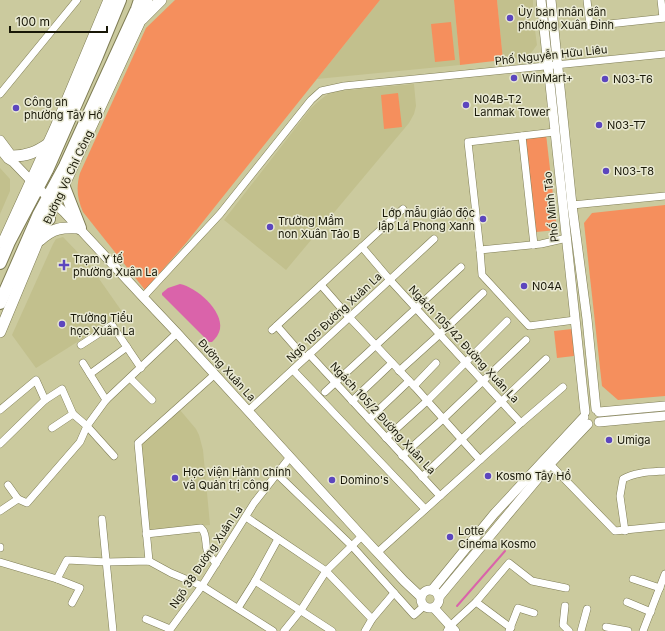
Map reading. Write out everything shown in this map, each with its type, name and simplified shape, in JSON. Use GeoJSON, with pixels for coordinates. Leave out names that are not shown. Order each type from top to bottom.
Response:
{"type":"FeatureCollection","features":[{"type":"Feature","properties":{"kind":"highway","name":"Đường Võ Chí Công"},"geometry":{"type":"LineString","coordinates":[[0,263],[20,214],[97,56],[120,0]]}},
{"type":"Feature","properties":{"kind":"highway","name":"Đường Võ Chí Công"},"geometry":{"type":"LineString","coordinates":[[0,303],[36,219],[52,200],[62,182],[140,0]]}},
{"type":"Feature","properties":{"kind":"highway"},"geometry":{"type":"LineString","coordinates":[[35,185],[39,166]]}},
{"type":"Feature","properties":{"kind":"highway"},"geometry":{"type":"LineString","coordinates":[[62,182],[80,228]]}},
{"type":"Feature","properties":{"kind":"highway"},"geometry":{"type":"LineString","coordinates":[[48,219],[52,200]]}},
{"type":"Feature","properties":{"kind":"main road"},"geometry":{"type":"LineString","coordinates":[[39,166],[109,0]]}},
{"type":"Feature","properties":{"kind":"main road","name":"Đường Võ Chí Công"},"geometry":{"type":"LineString","coordinates":[[74,154],[147,0]]}},
{"type":"Feature","properties":{"kind":"main road"},"geometry":{"type":"LineString","coordinates":[[142,12],[161,0]]}},
{"type":"Feature","properties":{"kind":"main road"},"geometry":{"type":"LineString","coordinates":[[13,159],[35,153],[48,144]]}},
{"type":"Feature","properties":{"kind":"main road","name":"Đường Võ Chí Công"},"geometry":{"type":"LineString","coordinates":[[0,248],[20,214]]}},
{"type":"Feature","properties":{"kind":"main road","name":"Đường Võ Chí Công"},"geometry":{"type":"LineString","coordinates":[[0,332],[48,219]]}},
{"type":"Feature","properties":{"kind":"main road"},"geometry":{"type":"LineString","coordinates":[[37,243],[48,232],[61,228],[80,228]]}},
{"type":"Feature","properties":{"kind":"street"},"geometry":{"type":"LineString","coordinates":[[0,94],[77,0]]}},
{"type":"Feature","properties":{"kind":"street","name":"Phố Minh Tảo"},"geometry":{"type":"LineString","coordinates":[[541,0],[585,418]]}},
{"type":"Feature","properties":{"kind":"street","name":"Phố Minh Tảo"},"geometry":{"type":"LineString","coordinates":[[551,0],[572,205],[597,410]]}},
{"type":"Feature","properties":{"kind":"street"},"geometry":{"type":"LineString","coordinates":[[587,0],[590,26],[664,18],[661,0]]}},
{"type":"Feature","properties":{"kind":"street","name":"Phố Nguyễn Hữu Liêu"},"geometry":{"type":"LineString","coordinates":[[143,297],[220,214],[316,94],[328,88],[665,54]]}},
{"type":"Feature","properties":{"kind":"street"},"geometry":{"type":"LineString","coordinates":[[555,132],[468,142],[482,275],[529,326],[575,320]]}},
{"type":"Feature","properties":{"kind":"street"},"geometry":{"type":"LineString","coordinates":[[522,136],[534,245]]}},
{"type":"Feature","properties":{"kind":"street","name":"Đường Xuân La"},"geometry":{"type":"LineString","coordinates":[[0,140],[13,159],[35,185],[80,228],[423,601]]}},
{"type":"Feature","properties":{"kind":"street","name":"Đường Xuân La"},"geometry":{"type":"LineString","coordinates":[[0,149],[8,159],[13,159]]}},
{"type":"Feature","properties":{"kind":"street"},"geometry":{"type":"LineString","coordinates":[[572,205],[665,196]]}},
{"type":"Feature","properties":{"kind":"street"},"geometry":{"type":"LineString","coordinates":[[403,209],[321,285],[349,318],[480,460]]}},
{"type":"Feature","properties":{"kind":"street"},"geometry":{"type":"LineString","coordinates":[[480,250],[534,245],[566,238]]}},
{"type":"Feature","properties":{"kind":"street","name":"Ngõ 105 Đường Xuân La"},"geometry":{"type":"LineString","coordinates":[[248,411],[434,239]]}},
{"type":"Feature","properties":{"kind":"street","name":"Ngách 105/42 Đường Xuân La"},"geometry":{"type":"LineString","coordinates":[[362,247],[390,280],[521,423]]}},
{"type":"Feature","properties":{"kind":"street"},"geometry":{"type":"LineString","coordinates":[[324,392],[376,346],[460,267]]}},
{"type":"Feature","properties":{"kind":"street","name":"Ngách 105/2 Đường Xuân La"},"geometry":{"type":"LineString","coordinates":[[321,285],[275,328],[335,382],[440,496]]}},
{"type":"Feature","properties":{"kind":"street"},"geometry":{"type":"LineString","coordinates":[[399,371],[483,293]]}},
{"type":"Feature","properties":{"kind":"street"},"geometry":{"type":"LineString","coordinates":[[386,438],[427,401],[465,361],[507,321]]}},
{"type":"Feature","properties":{"kind":"street"},"geometry":{"type":"LineString","coordinates":[[81,345],[112,325],[141,368]]}},
{"type":"Feature","properties":{"kind":"street"},"geometry":{"type":"LineString","coordinates":[[8,485],[18,499],[27,503],[80,442],[87,426],[106,400],[177,333]]}},
{"type":"Feature","properties":{"kind":"street"},"geometry":{"type":"LineString","coordinates":[[402,456],[526,340]]}},
{"type":"Feature","properties":{"kind":"street"},"geometry":{"type":"LineString","coordinates":[[90,374],[127,347]]}},
{"type":"Feature","properties":{"kind":"street"},"geometry":{"type":"LineString","coordinates":[[422,477],[546,359]]}},
{"type":"Feature","properties":{"kind":"street"},"geometry":{"type":"LineString","coordinates":[[83,363],[106,400]]}},
{"type":"Feature","properties":{"kind":"street"},"geometry":{"type":"LineString","coordinates":[[352,401],[392,363]]}},
{"type":"Feature","properties":{"kind":"street"},"geometry":{"type":"LineString","coordinates":[[369,419],[436,363]]}},
{"type":"Feature","properties":{"kind":"street"},"geometry":{"type":"LineString","coordinates":[[293,370],[425,509]]}},
{"type":"Feature","properties":{"kind":"street"},"geometry":{"type":"LineString","coordinates":[[149,561],[138,442],[214,375]]}},
{"type":"Feature","properties":{"kind":"street"},"geometry":{"type":"LineString","coordinates":[[130,378],[152,400]]}},
{"type":"Feature","properties":{"kind":"street"},"geometry":{"type":"LineString","coordinates":[[0,410],[36,380],[45,400]]}},
{"type":"Feature","properties":{"kind":"street"},"geometry":{"type":"LineString","coordinates":[[378,552],[563,387]]}},
{"type":"Feature","properties":{"kind":"street"},"geometry":{"type":"LineString","coordinates":[[0,444],[45,400],[62,389],[73,414],[87,426],[114,456]]}},
{"type":"Feature","properties":{"kind":"street"},"geometry":{"type":"LineString","coordinates":[[423,601],[428,608],[434,608],[438,604],[440,597],[547,462],[585,418],[591,408],[597,410],[665,406]]}},
{"type":"Feature","properties":{"kind":"street"},"geometry":{"type":"LineString","coordinates":[[597,410],[601,416],[599,422]]}},
{"type":"Feature","properties":{"kind":"street"},"geometry":{"type":"LineString","coordinates":[[52,428],[73,414]]}},
{"type":"Feature","properties":{"kind":"street"},"geometry":{"type":"LineString","coordinates":[[585,418],[593,425],[599,422],[665,416]]}},
{"type":"Feature","properties":{"kind":"street","name":"Ngõ 38 Đường Xuân La"},"geometry":{"type":"LineString","coordinates":[[170,630],[202,586],[254,504],[290,457]]}},
{"type":"Feature","properties":{"kind":"street"},"geometry":{"type":"LineString","coordinates":[[547,462],[615,530],[665,526]]}},
{"type":"Feature","properties":{"kind":"street"},"geometry":{"type":"LineString","coordinates":[[432,590],[494,514],[547,462]]}},
{"type":"Feature","properties":{"kind":"street"},"geometry":{"type":"LineString","coordinates":[[625,530],[620,496],[623,479],[637,474],[665,471]]}},
{"type":"Feature","properties":{"kind":"street"},"geometry":{"type":"LineString","coordinates":[[277,474],[352,546],[414,615],[423,601],[426,591],[432,590],[438,593],[440,597]]}},
{"type":"Feature","properties":{"kind":"street"},"geometry":{"type":"LineString","coordinates":[[0,511],[18,499]]}},
{"type":"Feature","properties":{"kind":"street"},"geometry":{"type":"LineString","coordinates":[[246,517],[326,571],[372,619]]}},
{"type":"Feature","properties":{"kind":"street"},"geometry":{"type":"LineString","coordinates":[[102,519],[113,631]]}},
{"type":"Feature","properties":{"kind":"street"},"geometry":{"type":"LineString","coordinates":[[146,534],[201,528],[205,533],[206,547],[216,564]]}},
{"type":"Feature","properties":{"kind":"street"},"geometry":{"type":"LineString","coordinates":[[284,631],[301,610],[326,571],[362,536]]}},
{"type":"Feature","properties":{"kind":"street"},"geometry":{"type":"LineString","coordinates":[[238,608],[278,539]]}},
{"type":"Feature","properties":{"kind":"street"},"geometry":{"type":"LineString","coordinates":[[57,579],[67,560],[106,562],[149,561],[171,573],[202,586],[238,608],[261,628],[273,631]]}},
{"type":"Feature","properties":{"kind":"street"},"geometry":{"type":"LineString","coordinates":[[0,562],[57,579],[80,588],[72,603]]}},
{"type":"Feature","properties":{"kind":"street"},"geometry":{"type":"LineString","coordinates":[[434,608],[451,629],[509,563],[532,581],[566,588]]}},
{"type":"Feature","properties":{"kind":"street"},"geometry":{"type":"LineString","coordinates":[[643,631],[665,574]]}},
{"type":"Feature","properties":{"kind":"street"},"geometry":{"type":"LineString","coordinates":[[633,579],[660,588]]}},
{"type":"Feature","properties":{"kind":"street"},"geometry":{"type":"LineString","coordinates":[[255,580],[332,631]]}},
{"type":"Feature","properties":{"kind":"street"},"geometry":{"type":"LineString","coordinates":[[365,631],[372,619],[394,593]]}},
{"type":"Feature","properties":{"kind":"street"},"geometry":{"type":"LineString","coordinates":[[476,602],[510,629],[518,608],[534,613]]}},
{"type":"Feature","properties":{"kind":"street"},"geometry":{"type":"LineString","coordinates":[[627,602],[651,612]]}},
{"type":"Feature","properties":{"kind":"street"},"geometry":{"type":"LineString","coordinates":[[565,606],[563,624],[569,631]]}},
{"type":"Feature","properties":{"kind":"street"},"geometry":{"type":"LineString","coordinates":[[581,631],[587,609]]}},
{"type":"Feature","properties":{"kind":"street"},"geometry":{"type":"LineString","coordinates":[[146,619],[170,630]]}},
{"type":"Feature","properties":{"kind":"street"},"geometry":{"type":"LineString","coordinates":[[606,627],[628,631]]}},
{"type":"Feature","properties":{"kind":"shaded area"},"geometry":{"type":"Polygon","coordinates":[[[175,0],[380,0],[186,243],[145,290],[83,212],[78,197],[78,183],[80,173],[146,28],[175,0]]]}},
{"type":"Feature","properties":{"kind":"shaded area"},"geometry":{"type":"Polygon","coordinates":[[[380,0],[454,0],[460,65],[317,79],[380,0]]]}},
{"type":"Feature","properties":{"kind":"shaded area"},"geometry":{"type":"Polygon","coordinates":[[[454,0],[497,0],[503,60],[460,65],[454,0]]]}},
{"type":"Feature","properties":{"kind":"shaded area"},"geometry":{"type":"Polygon","coordinates":[[[497,0],[533,0],[533,8],[529,9],[531,27],[535,30],[537,45],[528,57],[503,60],[497,0]]]}},
{"type":"Feature","properties":{"kind":"shaded area"},"geometry":{"type":"Polygon","coordinates":[[[451,22],[455,60],[435,62],[431,24],[451,22]]]}},
{"type":"Feature","properties":{"kind":"shaded area"},"geometry":{"type":"Polygon","coordinates":[[[414,84],[416,106],[409,123],[286,270],[224,220],[311,108],[329,93],[414,84]]]}},
{"type":"Feature","properties":{"kind":"shaded area"},"geometry":{"type":"Polygon","coordinates":[[[398,93],[402,127],[384,129],[381,95],[398,93]]]}},
{"type":"Feature","properties":{"kind":"shaded area"},"geometry":{"type":"Polygon","coordinates":[[[546,134],[557,230],[536,232],[524,136],[546,134]]]}},
{"type":"Feature","properties":{"kind":"shaded area"},"geometry":{"type":"Polygon","coordinates":[[[0,168],[10,179],[10,191],[0,214],[0,168]]]}},
{"type":"Feature","properties":{"kind":"shaded area"},"geometry":{"type":"Polygon","coordinates":[[[665,205],[665,396],[618,400],[602,386],[584,223],[592,213],[665,205]]]}},
{"type":"Feature","properties":{"kind":"shaded area","name":"Trường Tiểu học Xuân La"},"geometry":{"type":"Polygon","coordinates":[[[63,237],[88,263],[123,313],[36,368],[12,335],[53,244],[56,239],[63,237]]]}},
{"type":"Feature","properties":{"kind":"shaded area"},"geometry":{"type":"Polygon","coordinates":[[[180,284],[193,290],[207,300],[217,314],[220,322],[220,329],[219,333],[212,342],[209,342],[162,295],[162,293],[168,288],[180,284]]]}},
{"type":"Feature","properties":{"kind":"shaded area"},"geometry":{"type":"Polygon","coordinates":[[[572,329],[574,356],[557,358],[554,331],[572,329]]]}},
{"type":"Feature","properties":{"kind":"shaded area","name":"Học viện Hành chính và Quản trị công"},"geometry":{"type":"Polygon","coordinates":[[[180,410],[196,429],[203,450],[210,525],[149,531],[141,444],[180,410]]]}},
{"type":"Feature","properties":{"kind":"waterway"},"geometry":{"type":"LineString","coordinates":[[457,606],[505,551]]}},
{"type":"Feature","properties":{"kind":"place","name":"Ủy ban nhân dân phường Xuân Đỉnh"},"geometry":{"type":"Point","coordinates":[510,18]}},
{"type":"Feature","properties":{"kind":"place","name":"WinMart+"},"geometry":{"type":"Point","coordinates":[514,78]}},
{"type":"Feature","properties":{"kind":"place","name":"N03-T6"},"geometry":{"type":"Point","coordinates":[605,79]}},
{"type":"Feature","properties":{"kind":"place","name":"N04B-T2 Lanmak Tower"},"geometry":{"type":"Point","coordinates":[466,105]}},
{"type":"Feature","properties":{"kind":"place","name":"Công an phường Tây Hồ"},"geometry":{"type":"Point","coordinates":[16,108]}},
{"type":"Feature","properties":{"kind":"place","name":"N03-T7"},"geometry":{"type":"Point","coordinates":[599,125]}},
{"type":"Feature","properties":{"kind":"place","name":"N03-T8"},"geometry":{"type":"Point","coordinates":[606,171]}},
{"type":"Feature","properties":{"kind":"place","name":"Lớp mẫu giáo độc lập Lá Phong Xanh"},"geometry":{"type":"Point","coordinates":[483,219]}},
{"type":"Feature","properties":{"kind":"place","name":"Trường Mầm non Xuân Tảo B"},"geometry":{"type":"Point","coordinates":[270,227]}},
{"type":"Feature","properties":{"kind":"place","name":"Trạm Y tế phường Xuân La"},"geometry":{"type":"Point","coordinates":[64,265]}},
{"type":"Feature","properties":{"kind":"place","name":"N04A"},"geometry":{"type":"Point","coordinates":[524,286]}},
{"type":"Feature","properties":{"kind":"place","name":"Trường Tiểu học Xuân La"},"geometry":{"type":"Point","coordinates":[62,324]}},
{"type":"Feature","properties":{"kind":"place","name":"Umiga"},"geometry":{"type":"Point","coordinates":[609,440]}},
{"type":"Feature","properties":{"kind":"place","name":"Kosmo Tây Hồ"},"geometry":{"type":"Point","coordinates":[488,476]}},
{"type":"Feature","properties":{"kind":"place","name":"Học viện Hành chính và Quản trị công"},"geometry":{"type":"Point","coordinates":[175,478]}},
{"type":"Feature","properties":{"kind":"place","name":"Domino's"},"geometry":{"type":"Point","coordinates":[332,480]}},
{"type":"Feature","properties":{"kind":"place","name":"Lotte Cinema Kosmo"},"geometry":{"type":"Point","coordinates":[450,537]}}]}
